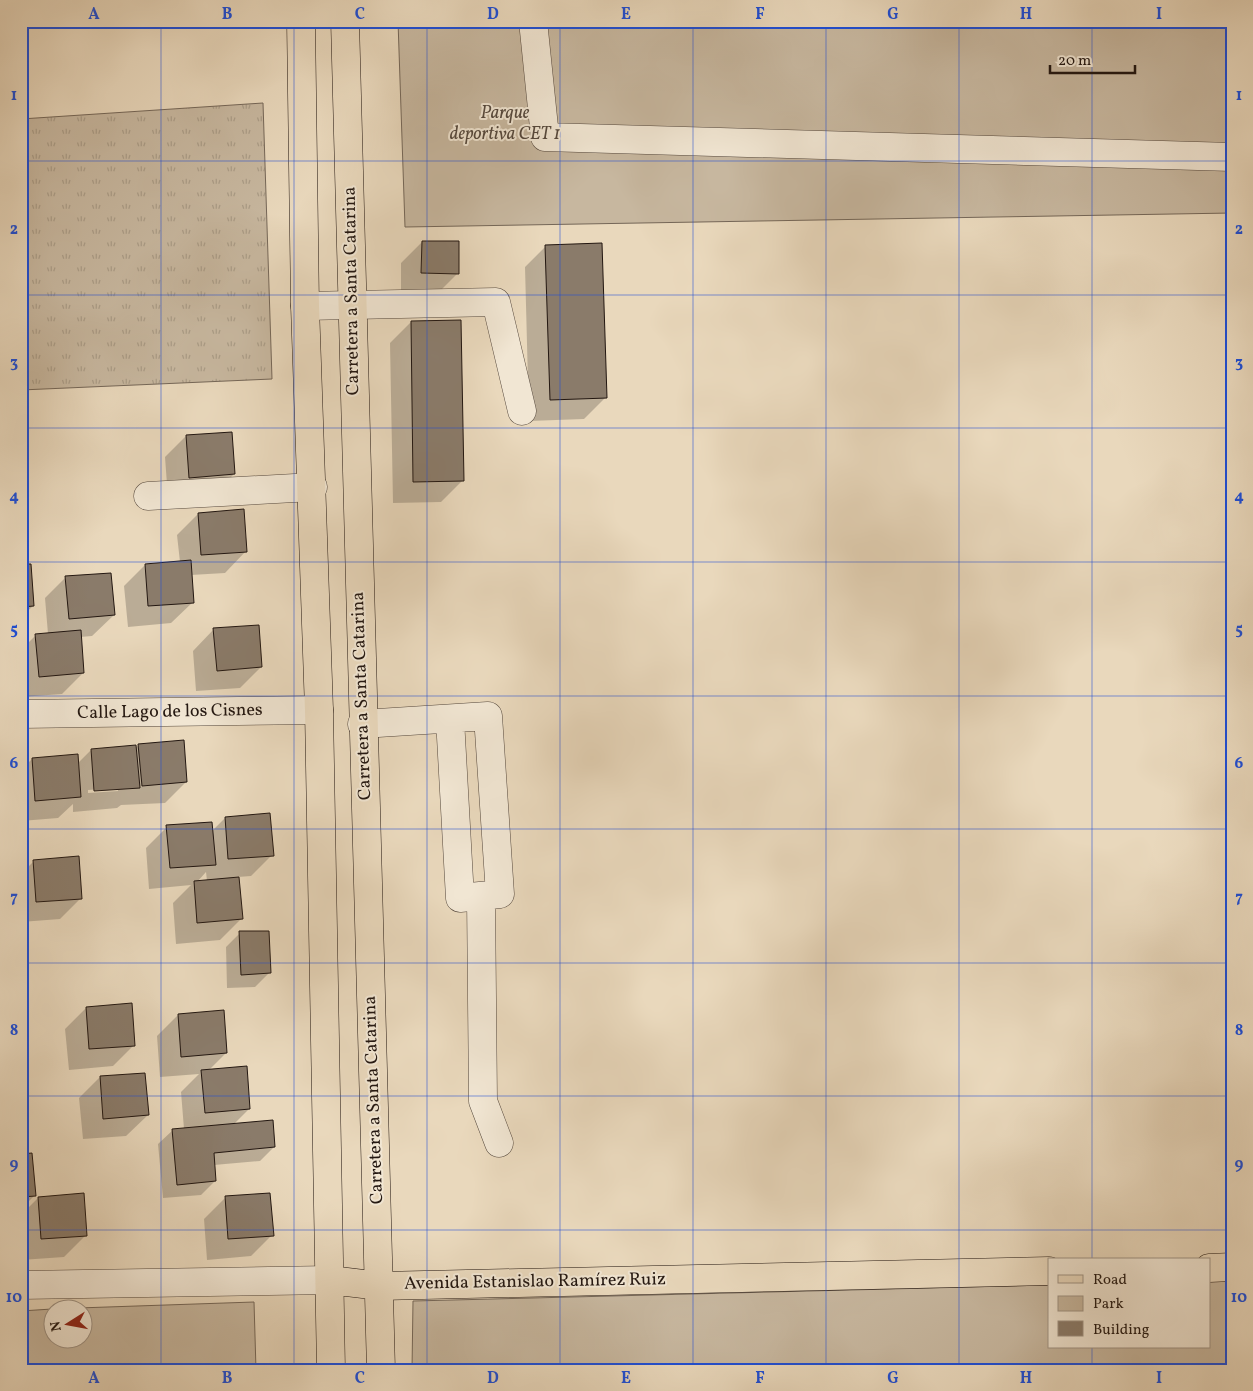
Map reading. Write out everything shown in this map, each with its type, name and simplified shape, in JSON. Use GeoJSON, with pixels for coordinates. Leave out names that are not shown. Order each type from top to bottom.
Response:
{"type":"FeatureCollection","features":[{"type":"Feature","properties":{"kind":"main road"},"geometry":{"type":"LineString","coordinates":[[301,21],[305,306],[313,487],[319,710],[331,1370]]}},
{"type":"Feature","properties":{"kind":"main road","name":"Carretera a Santa Catarina"},"geometry":{"type":"LineString","coordinates":[[345,21],[362,724],[381,1370]]}},
{"type":"Feature","properties":{"kind":"main road"},"geometry":{"type":"LineString","coordinates":[[1210,1268],[1232,1267]]}},
{"type":"Feature","properties":{"kind":"main road","name":"Avenida Estanislao Ramírez Ruiz"},"geometry":{"type":"LineString","coordinates":[[330,1280],[380,1286],[1048,1271]]}},
{"type":"Feature","properties":{"kind":"street"},"geometry":{"type":"LineString","coordinates":[[533,21],[545,138],[1232,157]]}},
{"type":"Feature","properties":{"kind":"street"},"geometry":{"type":"LineString","coordinates":[[305,306],[496,302],[522,411]]}},
{"type":"Feature","properties":{"kind":"street"},"geometry":{"type":"LineString","coordinates":[[148,496],[313,487]]}},
{"type":"Feature","properties":{"kind":"street","name":"Calle Lago de los Cisnes"},"geometry":{"type":"LineString","coordinates":[[21,714],[319,710]]}},
{"type":"Feature","properties":{"kind":"street"},"geometry":{"type":"LineString","coordinates":[[362,724],[488,716],[500,894],[460,898],[450,719]]}},
{"type":"Feature","properties":{"kind":"street"},"geometry":{"type":"LineString","coordinates":[[481,897],[483,1102],[499,1143]]}},
{"type":"Feature","properties":{"kind":"street","name":"Avenida Estanislao Ramírez Ruiz"},"geometry":{"type":"LineString","coordinates":[[21,1285],[330,1280]]}},
{"type":"Feature","properties":{"kind":"green space","name":"Parque deportiva CET 1"},"geometry":{"type":"Polygon","coordinates":[[[398,21],[1232,21],[1232,213],[405,227],[398,21]]]}},
{"type":"Feature","properties":{"kind":"green space"},"geometry":{"type":"Polygon","coordinates":[[[263,103],[272,379],[21,390],[21,119],[263,103]]]}},
{"type":"Feature","properties":{"kind":"green space"},"geometry":{"type":"Polygon","coordinates":[[[1210,1281],[1232,1281],[1232,1365],[1121,1370],[412,1370],[413,1301],[1048,1285],[1048,1348],[1210,1348],[1210,1281]]]}},
{"type":"Feature","properties":{"kind":"green space"},"geometry":{"type":"Polygon","coordinates":[[[254,1302],[256,1370],[21,1370],[21,1311],[42,1310],[42,1348],[92,1348],[92,1308],[254,1302]]]}},
{"type":"Feature","properties":{"kind":"building"},"geometry":{"type":"Polygon","coordinates":[[[422,241],[459,241],[459,274],[421,273],[422,241]]]}},
{"type":"Feature","properties":{"kind":"building"},"geometry":{"type":"Polygon","coordinates":[[[602,243],[607,398],[550,400],[545,245],[602,243]]]}},
{"type":"Feature","properties":{"kind":"building"},"geometry":{"type":"Polygon","coordinates":[[[461,320],[464,481],[413,482],[411,321],[461,320]]]}},
{"type":"Feature","properties":{"kind":"building"},"geometry":{"type":"Polygon","coordinates":[[[232,432],[235,474],[189,478],[186,435],[232,432]]]}},
{"type":"Feature","properties":{"kind":"building"},"geometry":{"type":"Polygon","coordinates":[[[244,509],[247,552],[201,555],[198,513],[244,509]]]}},
{"type":"Feature","properties":{"kind":"building"},"geometry":{"type":"Polygon","coordinates":[[[191,560],[194,603],[148,606],[145,564],[191,560]]]}},
{"type":"Feature","properties":{"kind":"building"},"geometry":{"type":"Polygon","coordinates":[[[21,564],[31,564],[34,606],[21,607],[21,564]]]}},
{"type":"Feature","properties":{"kind":"building"},"geometry":{"type":"Polygon","coordinates":[[[111,573],[115,615],[69,619],[65,576],[111,573]]]}},
{"type":"Feature","properties":{"kind":"building"},"geometry":{"type":"Polygon","coordinates":[[[259,625],[262,667],[217,671],[213,628],[259,625]]]}},
{"type":"Feature","properties":{"kind":"building"},"geometry":{"type":"Polygon","coordinates":[[[81,630],[84,673],[39,677],[35,634],[81,630]]]}},
{"type":"Feature","properties":{"kind":"building"},"geometry":{"type":"Polygon","coordinates":[[[184,740],[187,782],[142,786],[138,744],[184,740]]]}},
{"type":"Feature","properties":{"kind":"building"},"geometry":{"type":"Polygon","coordinates":[[[136,745],[140,788],[94,791],[91,749],[136,745]]]}},
{"type":"Feature","properties":{"kind":"building"},"geometry":{"type":"Polygon","coordinates":[[[78,754],[81,797],[35,801],[32,758],[78,754]]]}},
{"type":"Feature","properties":{"kind":"building"},"geometry":{"type":"Polygon","coordinates":[[[270,813],[274,856],[228,859],[225,817],[270,813]]]}},
{"type":"Feature","properties":{"kind":"building"},"geometry":{"type":"Polygon","coordinates":[[[212,822],[216,865],[170,868],[166,825],[212,822]]]}},
{"type":"Feature","properties":{"kind":"building"},"geometry":{"type":"Polygon","coordinates":[[[79,856],[82,899],[36,902],[33,860],[79,856]]]}},
{"type":"Feature","properties":{"kind":"building"},"geometry":{"type":"Polygon","coordinates":[[[239,877],[243,919],[197,923],[194,881],[239,877]]]}},
{"type":"Feature","properties":{"kind":"building"},"geometry":{"type":"Polygon","coordinates":[[[239,931],[269,931],[271,973],[241,975],[239,931]]]}},
{"type":"Feature","properties":{"kind":"building"},"geometry":{"type":"Polygon","coordinates":[[[132,1003],[135,1046],[89,1049],[86,1007],[132,1003]]]}},
{"type":"Feature","properties":{"kind":"building"},"geometry":{"type":"Polygon","coordinates":[[[224,1010],[227,1053],[181,1057],[178,1014],[224,1010]]]}},
{"type":"Feature","properties":{"kind":"building"},"geometry":{"type":"Polygon","coordinates":[[[247,1066],[250,1109],[205,1113],[201,1070],[247,1066]]]}},
{"type":"Feature","properties":{"kind":"building"},"geometry":{"type":"Polygon","coordinates":[[[145,1073],[149,1115],[103,1119],[100,1076],[145,1073]]]}},
{"type":"Feature","properties":{"kind":"building"},"geometry":{"type":"Polygon","coordinates":[[[273,1120],[275,1147],[214,1153],[216,1181],[177,1185],[172,1129],[273,1120]]]}},
{"type":"Feature","properties":{"kind":"building"},"geometry":{"type":"Polygon","coordinates":[[[32,1153],[36,1196],[21,1197],[21,1154],[32,1153]]]}},
{"type":"Feature","properties":{"kind":"building"},"geometry":{"type":"Polygon","coordinates":[[[84,1193],[87,1236],[41,1239],[38,1197],[84,1193]]]}},
{"type":"Feature","properties":{"kind":"building"},"geometry":{"type":"Polygon","coordinates":[[[270,1193],[274,1236],[228,1239],[225,1196],[270,1193]]]}}]}
